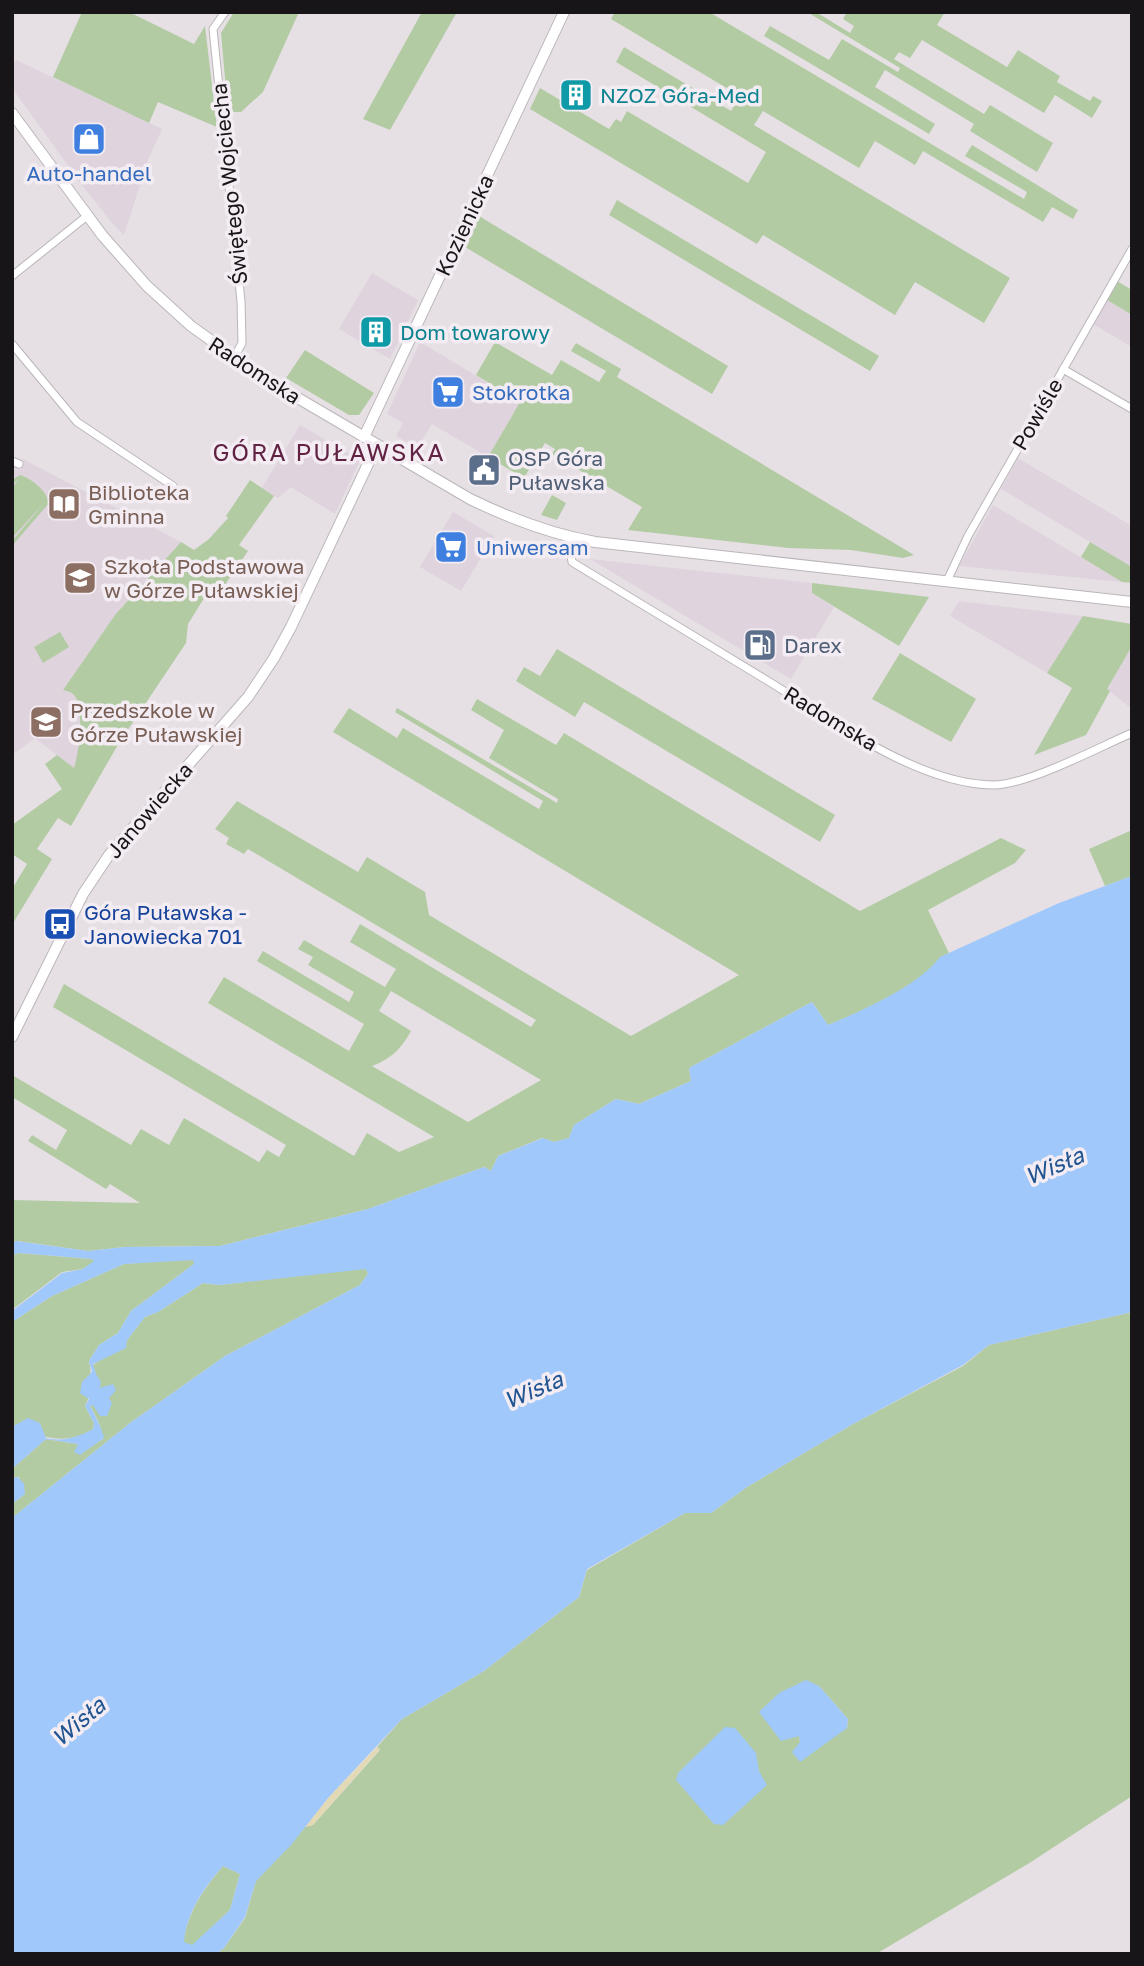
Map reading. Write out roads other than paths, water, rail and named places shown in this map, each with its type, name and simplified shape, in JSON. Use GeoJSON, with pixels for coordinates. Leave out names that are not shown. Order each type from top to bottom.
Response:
{"type":"FeatureCollection","features":[{"type":"Feature","properties":{"kind":"main road","name":"Kozienicka"},"geometry":{"type":"LineString","coordinates":[[364,437],[565,12]]}},
{"type":"Feature","properties":{"kind":"main road","name":"Radomska"},"geometry":{"type":"LineString","coordinates":[[12,113],[87,216],[147,286],[191,326],[234,359],[377,445],[504,516],[568,537],[635,547],[1132,602]]}},
{"type":"Feature","properties":{"kind":"main road","name":"Janowiecka"},"geometry":{"type":"LineString","coordinates":[[12,1037],[83,894],[109,855],[266,672],[291,627],[377,445]]}},
{"type":"Feature","properties":{"kind":"street","name":"Świętego Wojciecha"},"geometry":{"type":"LineString","coordinates":[[225,12],[214,29],[241,301],[242,343],[234,359]]}},
{"type":"Feature","properties":{"kind":"street"},"geometry":{"type":"LineString","coordinates":[[12,276],[87,216]]}},
{"type":"Feature","properties":{"kind":"street","name":"Powiśle"},"geometry":{"type":"LineString","coordinates":[[947,581],[968,536],[1132,249]]}},
{"type":"Feature","properties":{"kind":"street"},"geometry":{"type":"LineString","coordinates":[[12,344],[77,422],[173,486]]}},
{"type":"Feature","properties":{"kind":"street"},"geometry":{"type":"LineString","coordinates":[[1063,369],[1132,409]]}},
{"type":"Feature","properties":{"kind":"street","name":"Radomska"},"geometry":{"type":"LineString","coordinates":[[568,537],[572,562],[860,736],[928,773],[971,783],[996,785],[1023,780],[1132,733]]}},
{"type":"Feature","properties":{"kind":"water","name":"Wisła"},"geometry":{"type":"Polygon","coordinates":[[[1132,876],[1132,1312],[989,1345],[963,1365],[853,1424],[747,1487],[711,1513],[685,1513],[587,1569],[579,1597],[484,1671],[402,1719],[256,1881],[245,1917],[224,1948],[216,1954],[12,1954],[12,1518],[130,1423],[225,1356],[360,1285],[368,1274],[366,1269],[219,1285],[203,1283],[158,1312],[145,1317],[127,1340],[126,1348],[93,1364],[101,1382],[100,1388],[113,1384],[116,1390],[109,1398],[112,1403],[107,1416],[100,1416],[93,1405],[90,1406],[104,1438],[80,1455],[74,1452],[78,1444],[46,1439],[12,1469],[12,1427],[28,1418],[40,1423],[46,1438],[70,1438],[93,1429],[94,1423],[85,1406],[89,1399],[80,1393],[82,1382],[92,1372],[89,1361],[99,1345],[118,1333],[131,1311],[194,1264],[193,1260],[124,1264],[52,1296],[12,1322],[12,1311],[62,1273],[83,1269],[94,1261],[19,1253],[12,1255],[12,1243],[16,1241],[88,1251],[125,1247],[220,1246],[368,1209],[484,1167],[491,1171],[498,1156],[543,1138],[554,1142],[569,1138],[574,1125],[616,1099],[639,1104],[691,1081],[689,1068],[812,1002],[828,1025],[904,988],[940,957],[1059,903],[1132,876]],[[223,1866],[192,1911],[184,1942],[192,1945],[230,1910],[240,1874],[223,1866]]]}},
{"type":"Feature","properties":{"kind":"water"},"geometry":{"type":"Polygon","coordinates":[[[18,1477],[24,1484],[25,1494],[12,1504],[12,1478],[18,1477]]]}},
{"type":"Feature","properties":{"kind":"water"},"geometry":{"type":"Polygon","coordinates":[[[806,1680],[819,1686],[848,1719],[847,1728],[800,1762],[792,1752],[800,1742],[799,1736],[781,1741],[759,1712],[779,1693],[806,1680]]]}},
{"type":"Feature","properties":{"kind":"water"},"geometry":{"type":"Polygon","coordinates":[[[725,1727],[735,1728],[756,1753],[759,1771],[767,1785],[723,1825],[714,1824],[676,1780],[678,1773],[725,1727]]]}},
{"type":"Feature","properties":{"kind":"place","name":"NZOZ Góra-Med"},"geometry":{"type":"Point","coordinates":[576,95]}},
{"type":"Feature","properties":{"kind":"place","name":"Auto-handel"},"geometry":{"type":"Point","coordinates":[89,139]}},
{"type":"Feature","properties":{"kind":"place","name":"Dom towarowy"},"geometry":{"type":"Point","coordinates":[376,332]}},
{"type":"Feature","properties":{"kind":"place","name":"Stokrotka"},"geometry":{"type":"Point","coordinates":[448,392]}},
{"type":"Feature","properties":{"kind":"place","name":"OSP Góra Puławska"},"geometry":{"type":"Point","coordinates":[484,470]}},
{"type":"Feature","properties":{"kind":"place","name":"Biblioteka Gminna"},"geometry":{"type":"Point","coordinates":[64,504]}},
{"type":"Feature","properties":{"kind":"place","name":"Uniwersam"},"geometry":{"type":"Point","coordinates":[451,547]}},
{"type":"Feature","properties":{"kind":"place","name":"Szkoła Podstawowa w Górze Puławskiej"},"geometry":{"type":"Point","coordinates":[80,578]}},
{"type":"Feature","properties":{"kind":"place","name":"Darex"},"geometry":{"type":"Point","coordinates":[760,645]}},
{"type":"Feature","properties":{"kind":"place","name":"Przedszkole w Górze Puławskiej"},"geometry":{"type":"Point","coordinates":[46,722]}},
{"type":"Feature","properties":{"kind":"place","name":"Góra Puławska - Janowiecka 701"},"geometry":{"type":"Point","coordinates":[60,924]}},
{"type":"Feature","properties":{"kind":"district","name":"GÓRA PUŁAWSKA"},"geometry":{"type":"Point","coordinates":[329,451]}}]}
